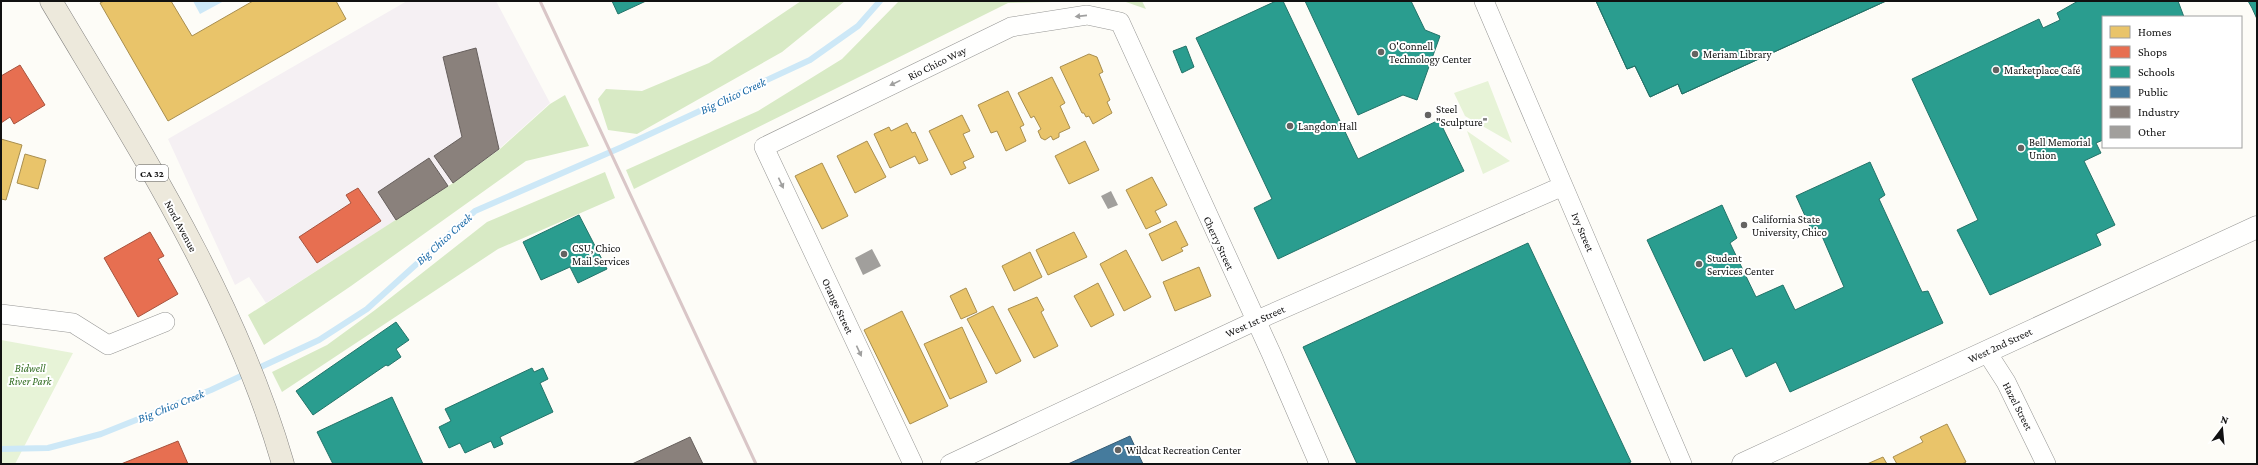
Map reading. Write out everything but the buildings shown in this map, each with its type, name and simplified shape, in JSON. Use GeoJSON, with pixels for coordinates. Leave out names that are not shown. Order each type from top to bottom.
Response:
{"type":"FeatureCollection","features":[{"type":"Feature","properties":{"kind":"main road","name":"Nord Avenue"},"geometry":{"type":"LineString","coordinates":[[51,1],[134,140],[185,232],[225,309],[274,434],[282,464]]}},
{"type":"Feature","properties":{"kind":"street","name":"Ivy Street"},"geometry":{"type":"LineString","coordinates":[[1484,1],[1682,464]]}},
{"type":"Feature","properties":{"kind":"street","name":"Rio Chico Way"},"geometry":{"type":"LineString","coordinates":[[764,147],[1011,26],[1087,15],[1120,22]]}},
{"type":"Feature","properties":{"kind":"street","name":"Cherry Street"},"geometry":{"type":"LineString","coordinates":[[1120,22],[1319,464]]}},
{"type":"Feature","properties":{"kind":"street","name":"Orange Street"},"geometry":{"type":"LineString","coordinates":[[764,147],[913,464]]}},
{"type":"Feature","properties":{"kind":"street","name":"West 1st Street"},"geometry":{"type":"LineString","coordinates":[[950,464],[1255,321],[1563,186]]}},
{"type":"Feature","properties":{"kind":"street","name":"West 2nd Street"},"geometry":{"type":"LineString","coordinates":[[1744,464],[1986,351],[2257,228]]}},
{"type":"Feature","properties":{"kind":"street"},"geometry":{"type":"LineString","coordinates":[[1,314],[74,323],[108,345],[165,322]]}},
{"type":"Feature","properties":{"kind":"street","name":"Hazel Street"},"geometry":{"type":"LineString","coordinates":[[1986,351],[2006,382],[2046,464]]}},
{"type":"Feature","properties":{"kind":"shaded area"},"geometry":{"type":"Polygon","coordinates":[[[407,1],[496,1],[550,103],[499,149],[396,220],[266,303],[249,277],[235,285],[168,139],[407,1]]]}},
{"type":"Feature","properties":{"kind":"green space"},"geometry":{"type":"Polygon","coordinates":[[[801,1],[845,1],[782,52],[637,134],[608,130],[598,99],[606,89],[642,91],[709,63],[801,1]]]}},
{"type":"Feature","properties":{"kind":"green space"},"geometry":{"type":"Polygon","coordinates":[[[899,1],[1102,1],[1008,3],[634,189],[626,170],[758,111],[842,59],[899,1]]]}},
{"type":"Feature","properties":{"kind":"green space"},"geometry":{"type":"Polygon","coordinates":[[[1123,1],[1142,1],[1146,9],[1123,1]]]}},
{"type":"Feature","properties":{"kind":"green space"},"geometry":{"type":"Polygon","coordinates":[[[1488,81],[1512,143],[1465,116],[1454,93],[1488,81]]]}},
{"type":"Feature","properties":{"kind":"green space"},"geometry":{"type":"Polygon","coordinates":[[[565,95],[589,146],[526,161],[351,286],[264,345],[248,315],[453,183],[500,149],[550,104],[565,95]]]}},
{"type":"Feature","properties":{"kind":"green space"},"geometry":{"type":"Polygon","coordinates":[[[1467,131],[1510,161],[1483,174],[1467,131]]]}},
{"type":"Feature","properties":{"kind":"green space"},"geometry":{"type":"Polygon","coordinates":[[[605,172],[615,198],[498,249],[282,392],[272,372],[327,345],[375,310],[487,222],[605,172]]]}},
{"type":"Feature","properties":{"kind":"green space","name":"Bidwell River Park"},"geometry":{"type":"Polygon","coordinates":[[[1,340],[73,353],[15,464],[1,464],[1,340]]]}},
{"type":"Feature","properties":{"kind":"water"},"geometry":{"type":"Polygon","coordinates":[[[193,1],[224,1],[200,14],[193,1]]]}},
{"type":"Feature","properties":{"kind":"waterway","name":"Big Chico Creek"},"geometry":{"type":"LineString","coordinates":[[1,449],[48,448],[101,434],[211,390],[319,340],[367,309],[475,211],[622,147],[810,60],[858,26],[880,1]]}},
{"type":"Feature","properties":{"kind":"railway"},"geometry":{"type":"LineString","coordinates":[[540,1],[756,464]]}},
{"type":"Feature","properties":{"kind":"place","name":"O'Connell Technology Center"},"geometry":{"type":"Point","coordinates":[1381,52]}},
{"type":"Feature","properties":{"kind":"place","name":"Meriam Library"},"geometry":{"type":"Point","coordinates":[1695,54]}},
{"type":"Feature","properties":{"kind":"place","name":"Marketplace Café"},"geometry":{"type":"Point","coordinates":[1996,70]}},
{"type":"Feature","properties":{"kind":"place","name":"Steel \"Sculpture\""},"geometry":{"type":"Point","coordinates":[1428,115]}},
{"type":"Feature","properties":{"kind":"place","name":"Langdon Hall"},"geometry":{"type":"Point","coordinates":[1290,126]}},
{"type":"Feature","properties":{"kind":"place","name":"Bell Memorial Union"},"geometry":{"type":"Point","coordinates":[2021,148]}},
{"type":"Feature","properties":{"kind":"place","name":"California State University, Chico"},"geometry":{"type":"Point","coordinates":[1744,225]}},
{"type":"Feature","properties":{"kind":"place","name":"CSU, Chico Mail Services"},"geometry":{"type":"Point","coordinates":[564,254]}},
{"type":"Feature","properties":{"kind":"place","name":"Student Services Center"},"geometry":{"type":"Point","coordinates":[1699,264]}},
{"type":"Feature","properties":{"kind":"place","name":"Wildcat Recreation Center"},"geometry":{"type":"Point","coordinates":[1118,450]}}]}
